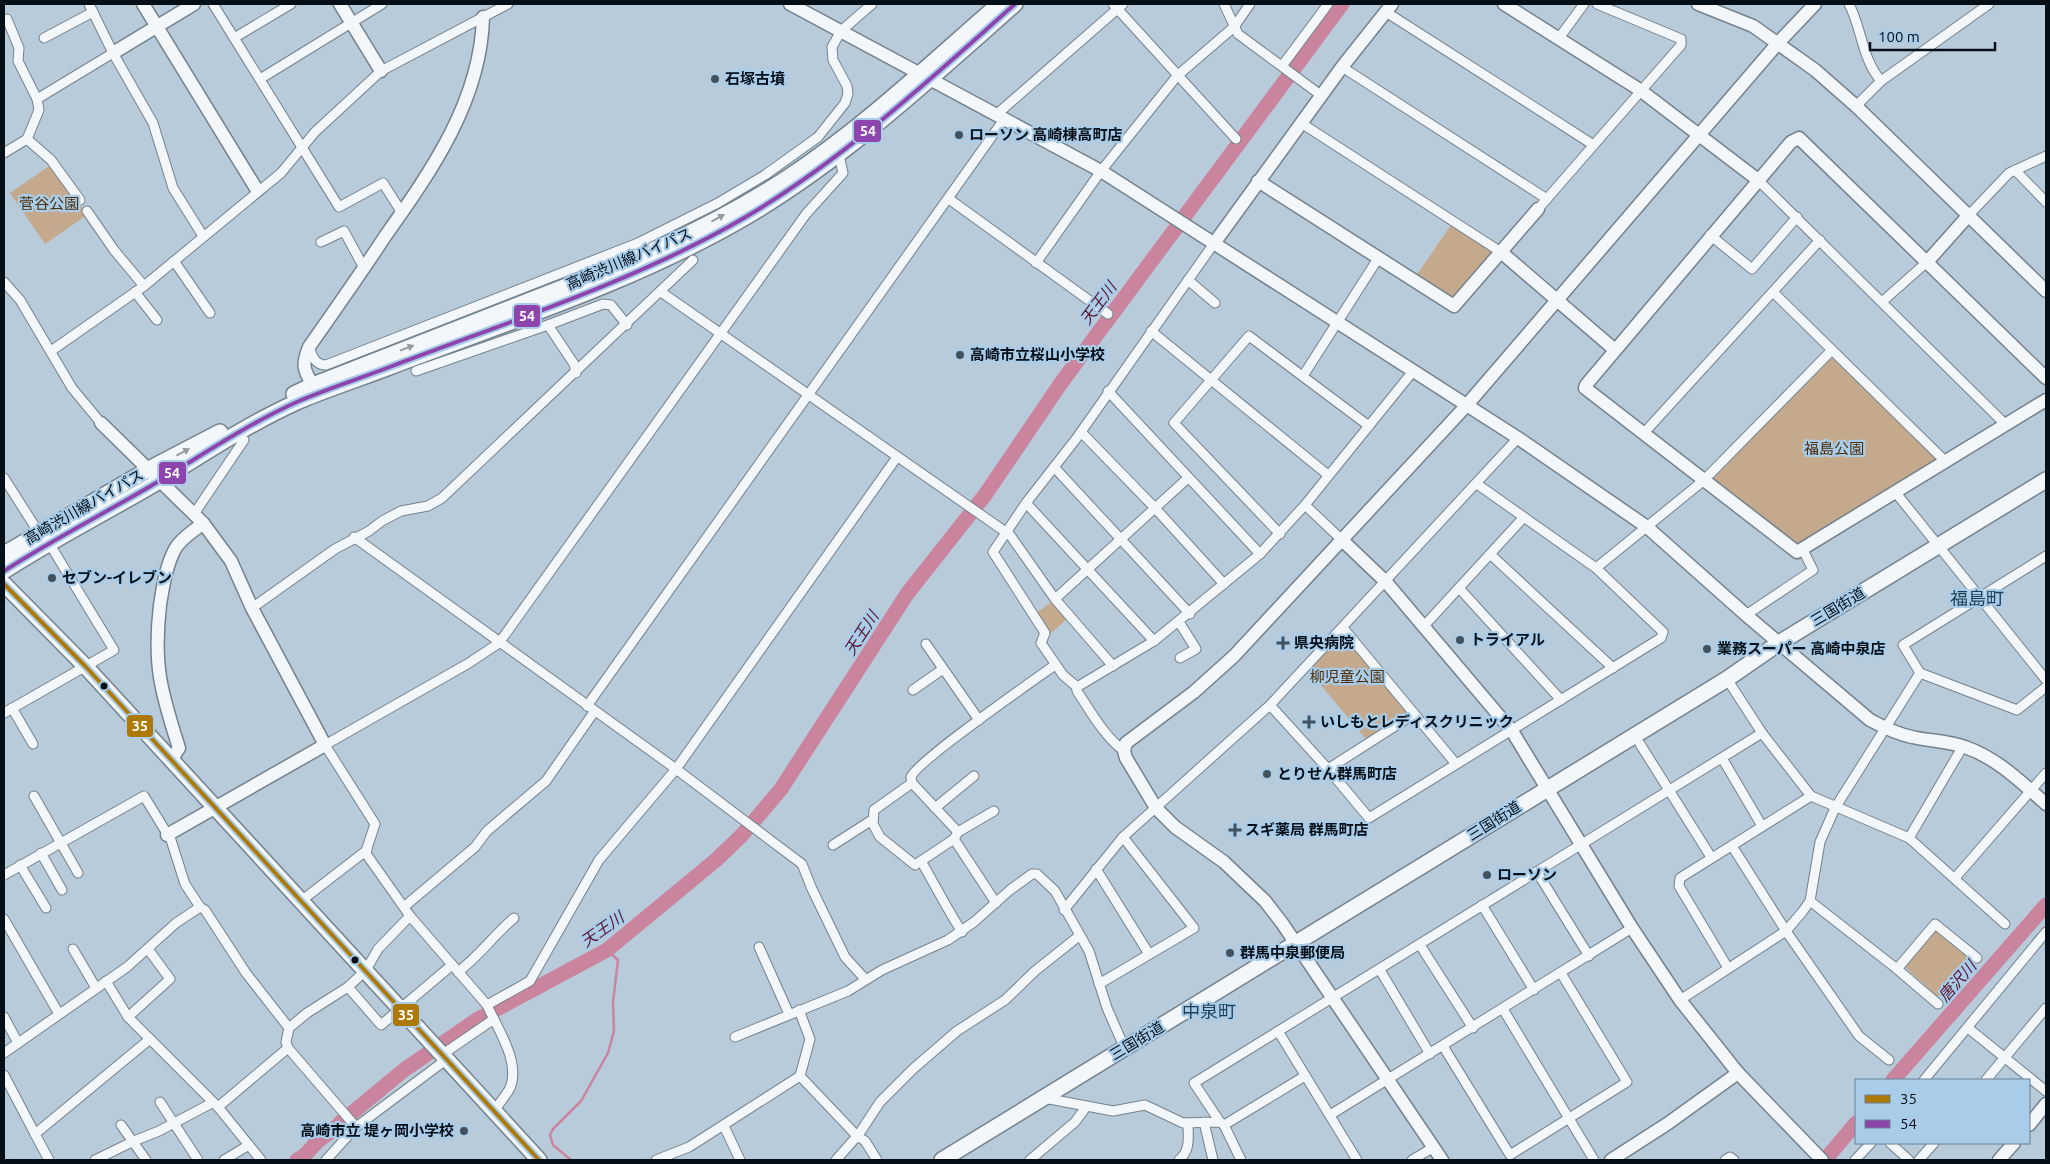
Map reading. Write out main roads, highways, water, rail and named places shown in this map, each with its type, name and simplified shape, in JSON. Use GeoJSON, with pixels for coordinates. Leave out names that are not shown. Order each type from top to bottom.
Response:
{"type":"FeatureCollection","features":[{"type":"Feature","properties":{"kind":"main road","name":"高崎渋川線バイパス"},"geometry":{"type":"LineString","coordinates":[[4,554],[44,538],[160,480],[220,442],[299,401],[627,277],[686,250],[792,189],[839,155],[926,76],[999,4]]}},
{"type":"Feature","properties":{"kind":"main road","name":"高崎渋川線バイパス"},"geometry":{"type":"LineString","coordinates":[[4,571],[44,538],[149,469],[313,384],[620,265],[682,238],[789,176],[836,143],[926,76],[1015,4]]}},
{"type":"Feature","properties":{"kind":"main road","name":"三国街道"},"geometry":{"type":"LineString","coordinates":[[944,1160],[1727,679],[1779,643],[2046,480]]}},
{"type":"Feature","properties":{"kind":"main road"},"geometry":{"type":"LineString","coordinates":[[4,584],[86,667],[172,759],[215,809],[366,970],[539,1160]]}},
{"type":"Feature","properties":{"kind":"waterway","name":"天王川"},"geometry":{"type":"LineString","coordinates":[[297,1160],[404,1070],[478,1019],[607,950],[716,860],[742,835],[781,789],[907,594],[985,495],[1061,383],[1342,4]]}},
{"type":"Feature","properties":{"kind":"waterway","name":"唐沢川"},"geometry":{"type":"LineString","coordinates":[[1894,1079],[2046,905]]}},
{"type":"Feature","properties":{"kind":"waterway"},"geometry":{"type":"LineString","coordinates":[[571,1160],[553,1145],[550,1135],[553,1129],[581,1101],[608,1053],[614,1031],[613,1002],[618,960],[607,950]]}},
{"type":"Feature","properties":{"kind":"waterway","name":"唐沢川"},"geometry":{"type":"LineString","coordinates":[[1825,1160],[1855,1124]]}},
{"type":"Feature","properties":{"kind":"place","name":"石塚古墳"},"geometry":{"type":"Point","coordinates":[715,79]}},
{"type":"Feature","properties":{"kind":"place","name":"ローソン 高崎棟高町店"},"geometry":{"type":"Point","coordinates":[959,135]}},
{"type":"Feature","properties":{"kind":"place","name":"高崎市立桜山小学校"},"geometry":{"type":"Point","coordinates":[960,355]}},
{"type":"Feature","properties":{"kind":"place","name":"セブン-イレブン"},"geometry":{"type":"Point","coordinates":[52,578]}},
{"type":"Feature","properties":{"kind":"place","name":"トライアル"},"geometry":{"type":"Point","coordinates":[1460,640]}},
{"type":"Feature","properties":{"kind":"place","name":"県央病院"},"geometry":{"type":"Point","coordinates":[1283,643]}},
{"type":"Feature","properties":{"kind":"place","name":"業務スーパー 高崎中泉店"},"geometry":{"type":"Point","coordinates":[1707,649]}},
{"type":"Feature","properties":{"kind":"place","name":"いしもとレディスクリニック"},"geometry":{"type":"Point","coordinates":[1309,722]}},
{"type":"Feature","properties":{"kind":"place","name":"とりせん群馬町店"},"geometry":{"type":"Point","coordinates":[1267,774]}},
{"type":"Feature","properties":{"kind":"place","name":"スギ薬局 群馬町店"},"geometry":{"type":"Point","coordinates":[1235,830]}},
{"type":"Feature","properties":{"kind":"place","name":"ローソン"},"geometry":{"type":"Point","coordinates":[1487,875]}},
{"type":"Feature","properties":{"kind":"place","name":"群馬中泉郵便局"},"geometry":{"type":"Point","coordinates":[1230,953]}},
{"type":"Feature","properties":{"kind":"place","name":"高崎市立 堤ヶ岡小学校"},"geometry":{"type":"Point","coordinates":[464,1131]}},
{"type":"Feature","properties":{"kind":"district","name":"福島町"},"geometry":{"type":"Point","coordinates":[1977,599]}},
{"type":"Feature","properties":{"kind":"district","name":"中泉町"},"geometry":{"type":"Point","coordinates":[1209,1012]}},
{"type":"Feature","properties":{"kind":"park label","name":"菅谷公園"},"geometry":{"type":"Point","coordinates":[49,204]}},
{"type":"Feature","properties":{"kind":"park label","name":"福島公園"},"geometry":{"type":"Point","coordinates":[1834,449]}},
{"type":"Feature","properties":{"kind":"park label","name":"柳児童公園"},"geometry":{"type":"Point","coordinates":[1347,677]}}]}
